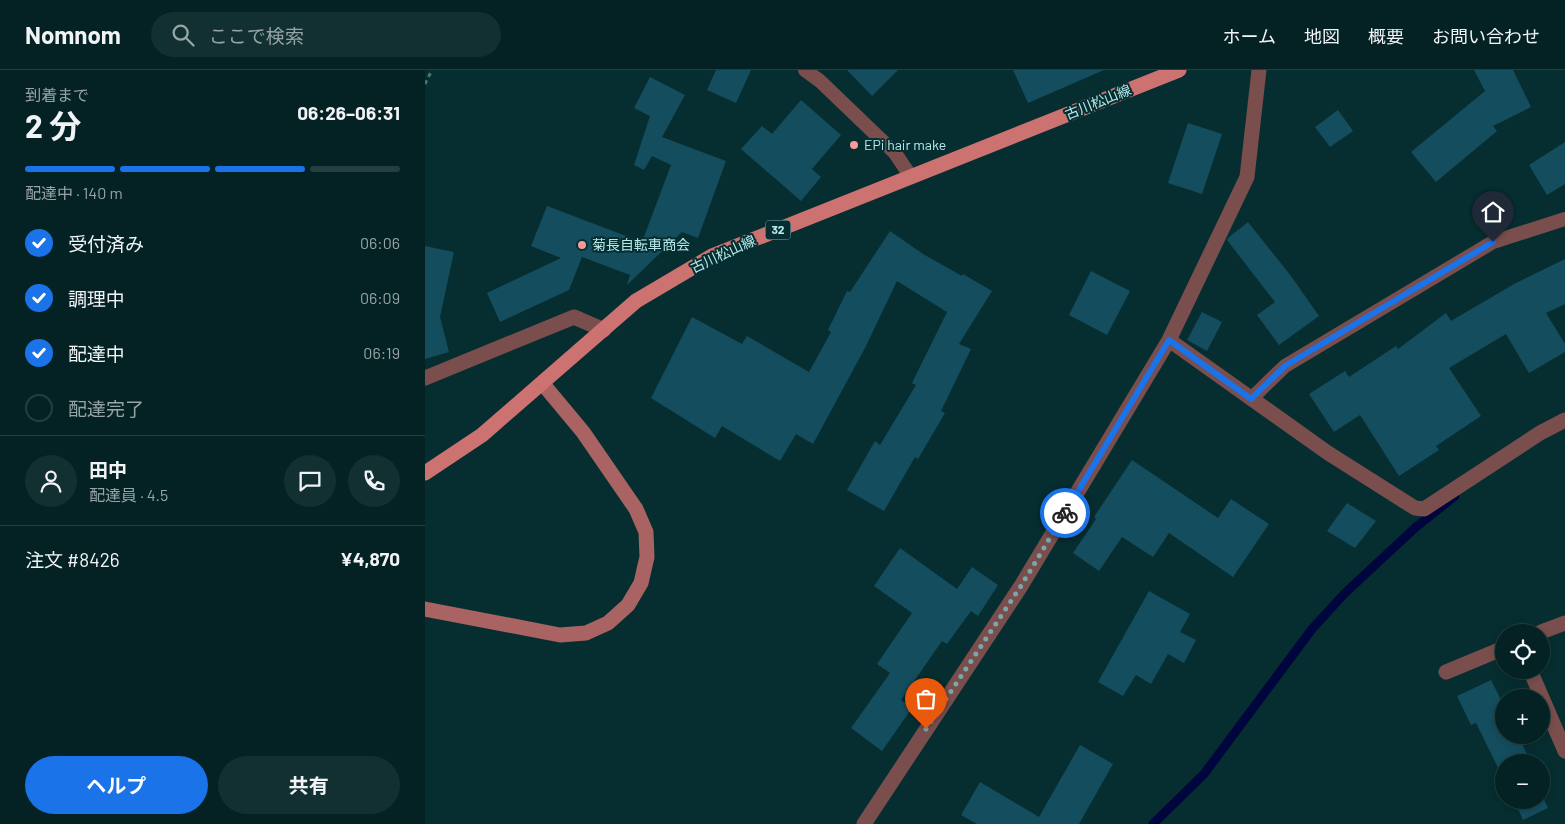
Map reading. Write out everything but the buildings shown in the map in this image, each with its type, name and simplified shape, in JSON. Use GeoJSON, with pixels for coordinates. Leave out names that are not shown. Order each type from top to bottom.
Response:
{"type":"FeatureCollection","features":[{"type":"Feature","properties":{"kind":"main road","name":"古川松山線"},"geometry":{"type":"LineString","coordinates":[[425,473],[482,435],[543,384],[636,301],[712,256],[1179,70]]}},
{"type":"Feature","properties":{"kind":"street"},"geometry":{"type":"LineString","coordinates":[[864,824],[1021,586],[1169,340],[1247,177],[1259,70]]}},
{"type":"Feature","properties":{"kind":"street"},"geometry":{"type":"LineString","coordinates":[[425,378],[574,317],[604,330]]}},
{"type":"Feature","properties":{"kind":"street"},"geometry":{"type":"LineString","coordinates":[[1169,340],[1328,453],[1415,508],[1424,509],[1540,433],[1565,420]]}},
{"type":"Feature","properties":{"kind":"street"},"geometry":{"type":"LineString","coordinates":[[425,609],[560,635],[586,633],[608,623],[628,605],[641,583],[647,557],[646,532],[636,508],[583,432],[543,384]]}},
{"type":"Feature","properties":{"kind":"street"},"geometry":{"type":"LineString","coordinates":[[1550,628],[1565,622]]}},
{"type":"Feature","properties":{"kind":"street"},"geometry":{"type":"LineString","coordinates":[[1446,672],[1495,652]]}},
{"type":"Feature","properties":{"kind":"street"},"geometry":{"type":"LineString","coordinates":[[1534,679],[1565,751]]}},
{"type":"Feature","properties":{"kind":"lane"},"geometry":{"type":"LineString","coordinates":[[805,70],[820,81],[895,154],[911,177]]}},
{"type":"Feature","properties":{"kind":"lane"},"geometry":{"type":"LineString","coordinates":[[1251,399],[1285,366],[1493,242],[1565,219]]}},
{"type":"Feature","properties":{"kind":"path"},"geometry":{"type":"LineString","coordinates":[[425,84],[432,70]]}},
{"type":"Feature","properties":{"kind":"waterway"},"geometry":{"type":"LineString","coordinates":[[1153,824],[1204,774],[1312,629],[1345,593],[1416,527],[1455,496]]}},
{"type":"Feature","properties":{"kind":"way so far"},"geometry":{"type":"LineString","coordinates":[[926,729],[1021,586],[1065,513]]}},
{"type":"Feature","properties":{"kind":"place","name":"EPi hair make"},"geometry":{"type":"Point","coordinates":[854,145]}},
{"type":"Feature","properties":{"kind":"place","name":"菊長自転車商会"},"geometry":{"type":"Point","coordinates":[582,245]}},
{"type":"Feature","properties":{"kind":"route"},"geometry":{"type":"LineString","coordinates":[[1065,513],[1169,340],[1251,399],[1285,366],[1493,242]]}}]}
